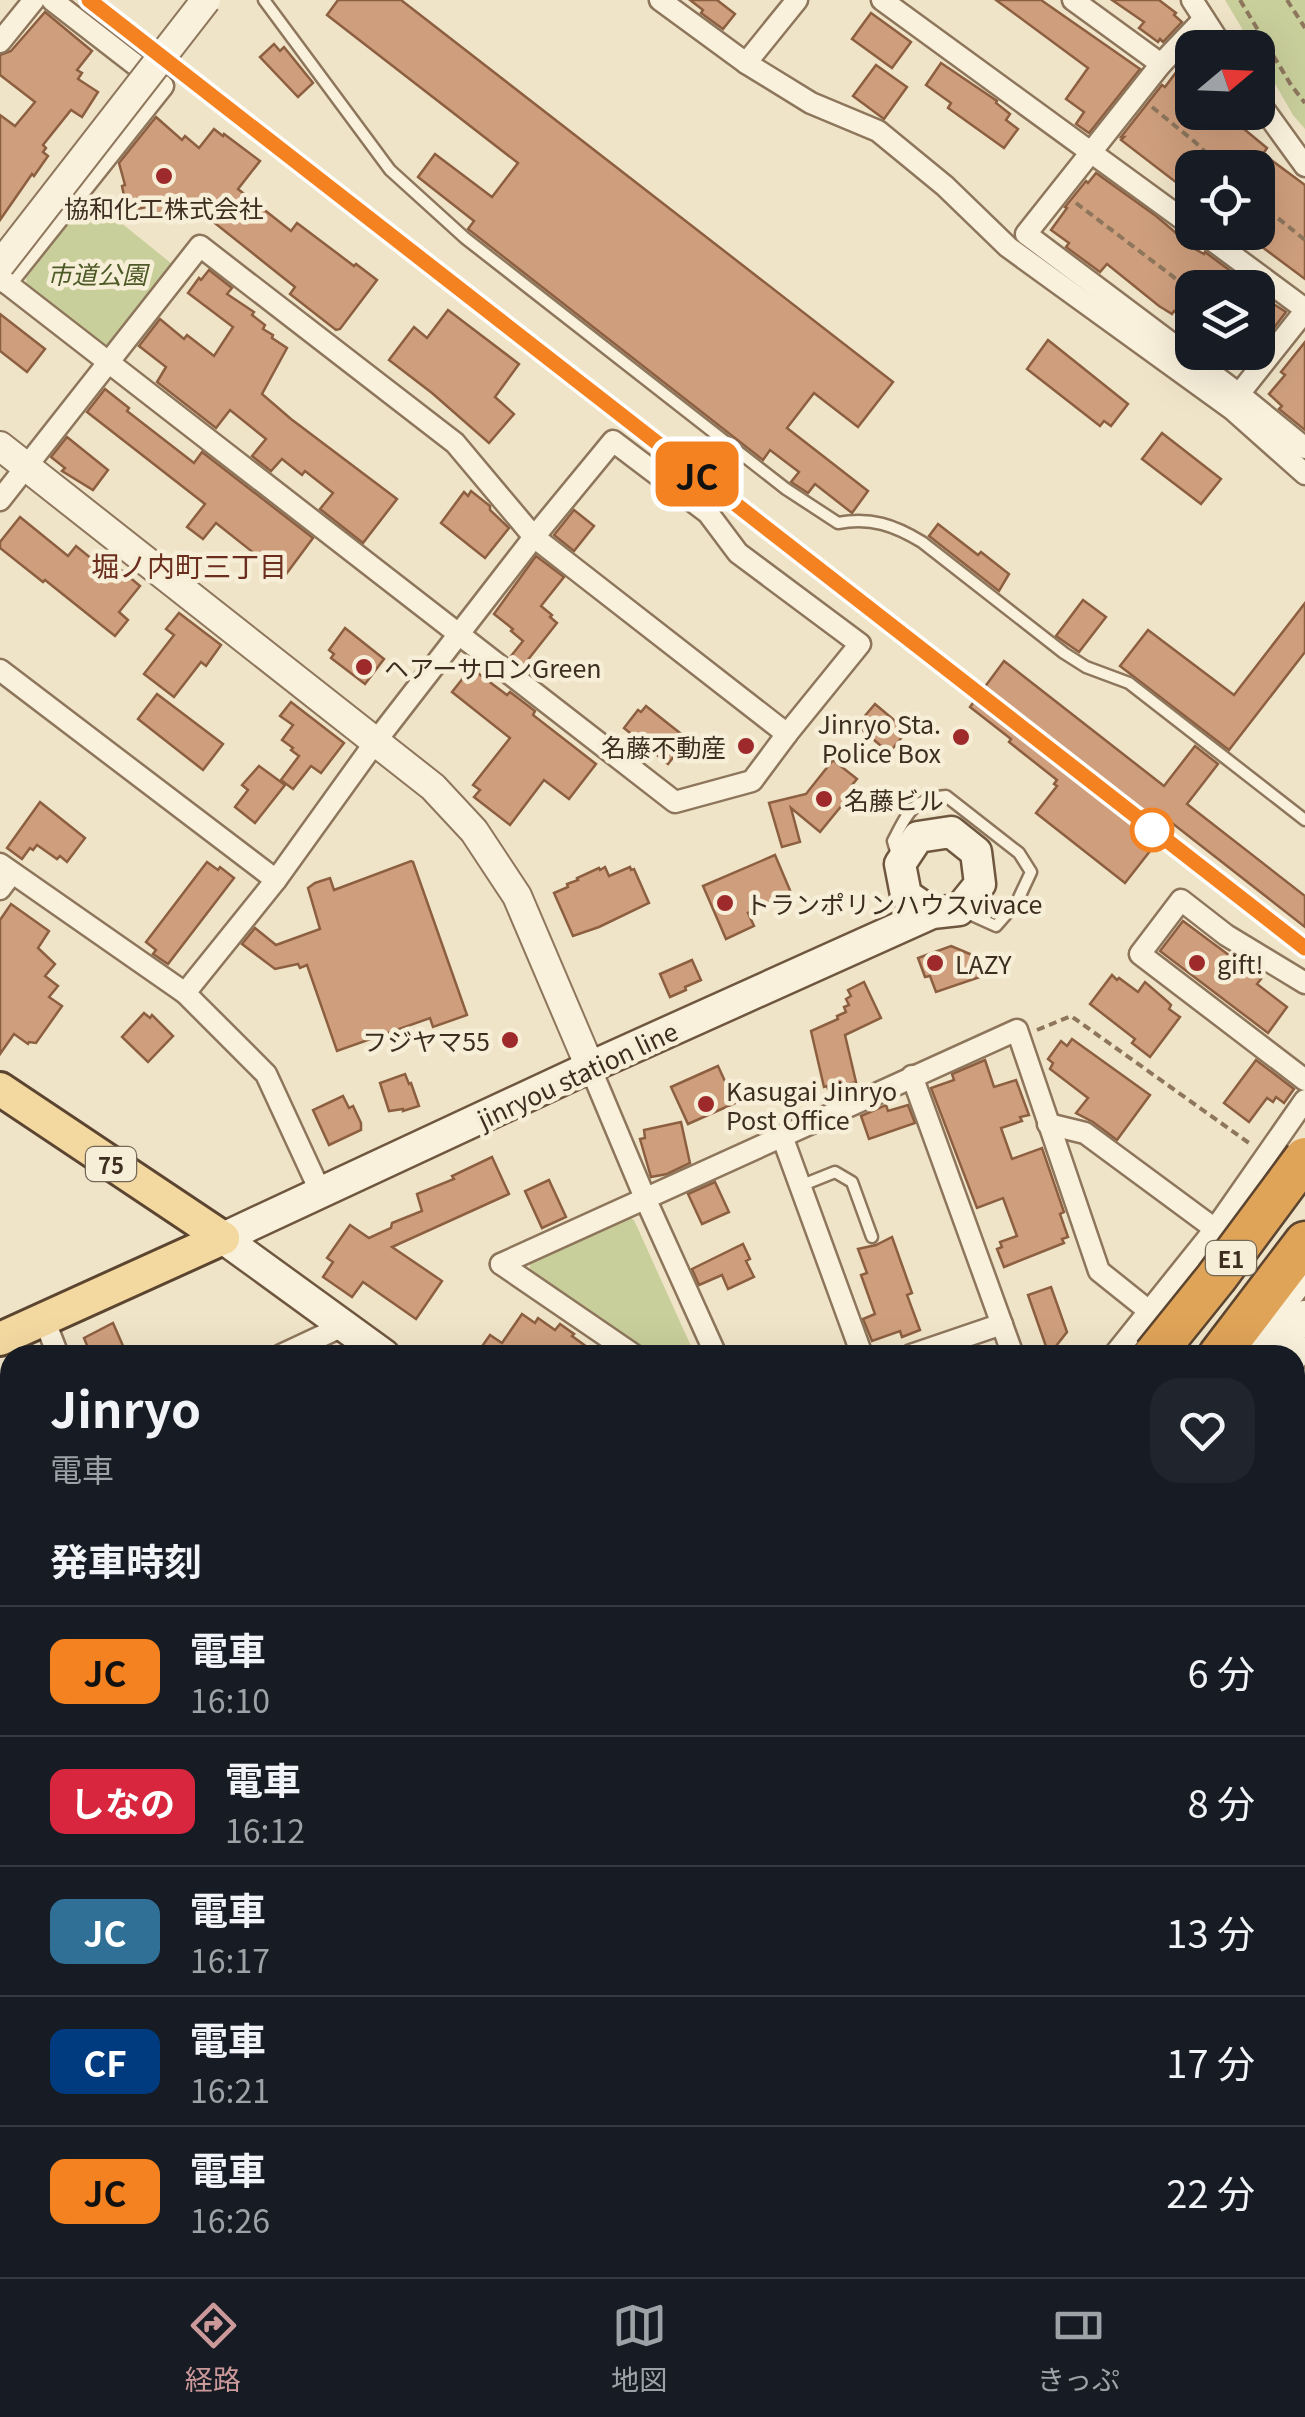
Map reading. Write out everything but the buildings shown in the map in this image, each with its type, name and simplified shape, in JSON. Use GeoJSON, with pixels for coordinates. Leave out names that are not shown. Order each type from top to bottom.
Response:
{"type":"FeatureCollection","features":[{"type":"Feature","properties":{"kind":"highway","name":"E1"},"geometry":{"type":"LineString","coordinates":[[1162,1345],[1216,1278],[1286,1157]]}},
{"type":"Feature","properties":{"kind":"highway","name":"E1"},"geometry":{"type":"LineString","coordinates":[[1227,1345],[1305,1242]]}},
{"type":"Feature","properties":{"kind":"main road"},"geometry":{"type":"LineString","coordinates":[[950,832],[976,852],[980,884],[946,911],[906,895],[900,864],[918,838],[950,832]]}},
{"type":"Feature","properties":{"kind":"main road","name":"jinryou station line"},"geometry":{"type":"LineString","coordinates":[[223,1238],[590,1067],[946,911]]}},
{"type":"Feature","properties":{"kind":"main road","name":"75"},"geometry":{"type":"LineString","coordinates":[[0,1089],[223,1238]]}},
{"type":"Feature","properties":{"kind":"main road"},"geometry":{"type":"LineString","coordinates":[[0,1339],[223,1238],[370,1345]]}},
{"type":"Feature","properties":{"kind":"street"},"geometry":{"type":"LineString","coordinates":[[0,42],[34,0]]}},
{"type":"Feature","properties":{"kind":"street"},"geometry":{"type":"LineString","coordinates":[[2,275],[163,86],[52,0]]}},
{"type":"Feature","properties":{"kind":"street"},"geometry":{"type":"LineString","coordinates":[[2,275],[206,0]]}},
{"type":"Feature","properties":{"kind":"street"},"geometry":{"type":"LineString","coordinates":[[660,0],[746,63],[811,103],[878,131],[945,186],[1008,247],[1233,410],[1305,474]]}},
{"type":"Feature","properties":{"kind":"street"},"geometry":{"type":"LineString","coordinates":[[746,63],[797,0]]}},
{"type":"Feature","properties":{"kind":"street"},"geometry":{"type":"LineString","coordinates":[[882,0],[1175,213]]}},
{"type":"Feature","properties":{"kind":"street"},"geometry":{"type":"LineString","coordinates":[[1073,0],[1161,64]]}},
{"type":"Feature","properties":{"kind":"street"},"geometry":{"type":"LineString","coordinates":[[1192,0],[1211,30]]}},
{"type":"Feature","properties":{"kind":"street"},"geometry":{"type":"LineString","coordinates":[[1204,19],[1161,64],[1026,234],[1240,394],[1305,448]]}},
{"type":"Feature","properties":{"kind":"street"},"geometry":{"type":"LineString","coordinates":[[1275,125],[1305,166]]}},
{"type":"Feature","properties":{"kind":"street"},"geometry":{"type":"LineString","coordinates":[[0,500],[200,246],[454,443],[534,536],[787,734]]}},
{"type":"Feature","properties":{"kind":"street"},"geometry":{"type":"LineString","coordinates":[[1225,250],[1305,310],[1240,394]]}},
{"type":"Feature","properties":{"kind":"street"},"geometry":{"type":"LineString","coordinates":[[2,275],[108,362],[458,636],[675,802],[752,781],[860,644],[738,552],[708,513],[613,441],[534,536],[458,636],[376,741],[276,880],[185,992]]}},
{"type":"Feature","properties":{"kind":"street"},"geometry":{"type":"LineString","coordinates":[[0,446],[433,787],[474,831],[517,896],[644,1198],[711,1345]]}},
{"type":"Feature","properties":{"kind":"street"},"geometry":{"type":"LineString","coordinates":[[0,670],[276,880]]}},
{"type":"Feature","properties":{"kind":"street"},"geometry":{"type":"LineString","coordinates":[[4,876],[185,992],[266,1074],[321,1193]]}},
{"type":"Feature","properties":{"kind":"street"},"geometry":{"type":"LineString","coordinates":[[1305,983],[1226,935],[1181,900],[1140,954],[1305,1080]]}},
{"type":"Feature","properties":{"kind":"street"},"geometry":{"type":"LineString","coordinates":[[619,1345],[501,1264],[1016,1030],[1099,1271],[1149,1311]]}},
{"type":"Feature","properties":{"kind":"street"},"geometry":{"type":"LineString","coordinates":[[912,1076],[1009,1345]]}},
{"type":"Feature","properties":{"kind":"street"},"geometry":{"type":"LineString","coordinates":[[1122,1345],[1215,1228],[1286,1157],[1304,1104]]}},
{"type":"Feature","properties":{"kind":"street"},"geometry":{"type":"LineString","coordinates":[[1048,1124],[1085,1133],[1215,1228]]}},
{"type":"Feature","properties":{"kind":"street"},"geometry":{"type":"LineString","coordinates":[[782,1136],[858,1345]]}},
{"type":"Feature","properties":{"kind":"street"},"geometry":{"type":"LineString","coordinates":[[1256,1345],[1305,1279]]}},
{"type":"Feature","properties":{"kind":"street"},"geometry":{"type":"LineString","coordinates":[[1282,1345],[1305,1315]]}},
{"type":"Feature","properties":{"kind":"street"},"geometry":{"type":"LineString","coordinates":[[44,1319],[54,1345]]}},
{"type":"Feature","properties":{"kind":"street"},"geometry":{"type":"LineString","coordinates":[[940,1345],[1002,1324]]}},
{"type":"Feature","properties":{"kind":"street"},"geometry":{"type":"LineString","coordinates":[[302,1345],[343,1326]]}},
{"type":"Feature","properties":{"kind":"lane"},"geometry":{"type":"LineString","coordinates":[[264,0],[390,170],[464,238],[786,489],[838,523],[873,520],[896,526],[922,542],[1064,653],[1086,667],[1129,683],[1305,820]]}},
{"type":"Feature","properties":{"kind":"lane"},"geometry":{"type":"LineString","coordinates":[[900,864],[893,842],[907,815],[926,797],[946,796],[1019,853],[1031,872],[1018,902],[996,926],[946,911]]}},
{"type":"Feature","properties":{"kind":"lane"},"geometry":{"type":"LineString","coordinates":[[800,1186],[835,1172],[852,1182],[872,1237]]}},
{"type":"Feature","properties":{"kind":"path"},"geometry":{"type":"LineString","coordinates":[[1240,0],[1305,103]]}},
{"type":"Feature","properties":{"kind":"path"},"geometry":{"type":"LineString","coordinates":[[1287,0],[1305,28]]}},
{"type":"Feature","properties":{"kind":"path"},"geometry":{"type":"LineString","coordinates":[[1137,95],[1204,150]]}},
{"type":"Feature","properties":{"kind":"path"},"geometry":{"type":"LineString","coordinates":[[1060,192],[1175,278]]}},
{"type":"Feature","properties":{"kind":"path"},"geometry":{"type":"LineString","coordinates":[[1275,216],[1305,240]]}},
{"type":"Feature","properties":{"kind":"path"},"geometry":{"type":"LineString","coordinates":[[1019,1036],[1071,1016],[1286,1157]]}},
{"type":"Feature","properties":{"kind":"green space"},"geometry":{"type":"Polygon","coordinates":[[[1225,0],[1305,0],[1305,129],[1275,84],[1275,30],[1243,30],[1225,0]]]}},
{"type":"Feature","properties":{"kind":"green space","name":"市道公園"},"geometry":{"type":"Polygon","coordinates":[[[89,197],[172,264],[111,344],[101,345],[27,288],[26,278],[89,197]]]}},
{"type":"Feature","properties":{"kind":"green space"},"geometry":{"type":"Polygon","coordinates":[[[626,1216],[634,1220],[690,1345],[627,1345],[530,1275],[530,1260],[626,1216]]]}},
{"type":"Feature","properties":{"kind":"railway"},"geometry":{"type":"LineString","coordinates":[[89,0],[1305,949]]}},
{"type":"Feature","properties":{"kind":"train","name":"JC"},"geometry":{"type":"LineString","coordinates":[[89,0],[1305,948]]}},
{"type":"Feature","properties":{"kind":"place","name":"協和化工株式会社"},"geometry":{"type":"Point","coordinates":[164,176]}},
{"type":"Feature","properties":{"kind":"place","name":"ヘアーサロンGreen"},"geometry":{"type":"Point","coordinates":[364,667]}},
{"type":"Feature","properties":{"kind":"place","name":"Jinryo Sta. Police Box"},"geometry":{"type":"Point","coordinates":[961,737]}},
{"type":"Feature","properties":{"kind":"place","name":"名藤不動産"},"geometry":{"type":"Point","coordinates":[746,746]}},
{"type":"Feature","properties":{"kind":"place","name":"名藤ビル"},"geometry":{"type":"Point","coordinates":[824,799]}},
{"type":"Feature","properties":{"kind":"place","name":"トランポリンハウスvivace"},"geometry":{"type":"Point","coordinates":[725,903]}},
{"type":"Feature","properties":{"kind":"place","name":"LAZY"},"geometry":{"type":"Point","coordinates":[935,963]}},
{"type":"Feature","properties":{"kind":"place","name":"gift!"},"geometry":{"type":"Point","coordinates":[1197,963]}},
{"type":"Feature","properties":{"kind":"place","name":"フジヤマ55"},"geometry":{"type":"Point","coordinates":[510,1040]}},
{"type":"Feature","properties":{"kind":"place","name":"Kasugai Jinryo Post Office"},"geometry":{"type":"Point","coordinates":[706,1104]}},
{"type":"Feature","properties":{"kind":"district","name":"堀ノ内町三丁目"},"geometry":{"type":"Point","coordinates":[189,565]}}]}
